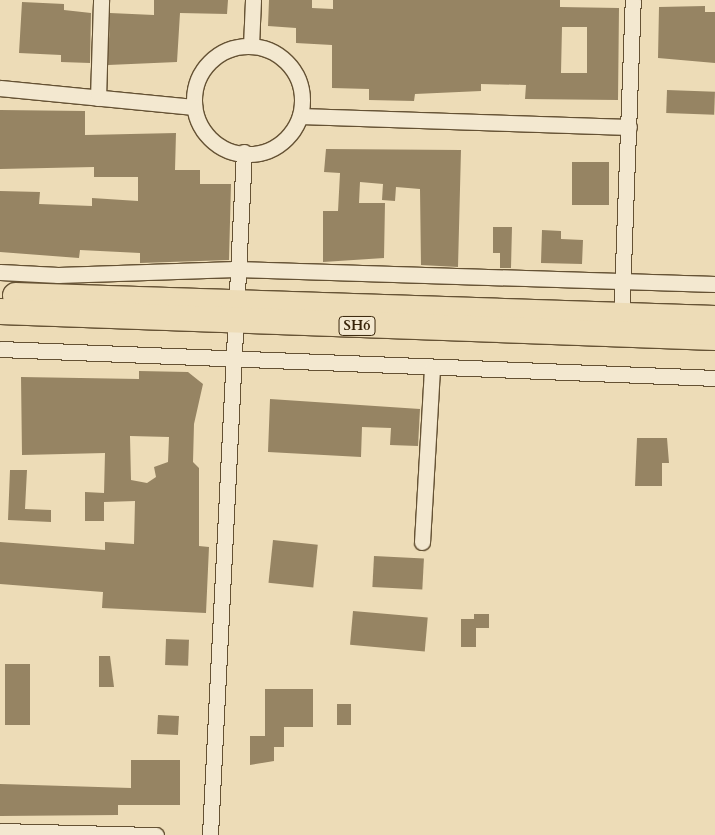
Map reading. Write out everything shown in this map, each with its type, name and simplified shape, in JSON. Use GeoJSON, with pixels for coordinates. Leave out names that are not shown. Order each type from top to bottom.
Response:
{"type":"FeatureCollection","features":[{"type":"Feature","properties":{"kind":"main road","name":"SH6"},"geometry":{"type":"LineString","coordinates":[[0,294],[234,313]]}},
{"type":"Feature","properties":{"kind":"main road","name":"SH6"},"geometry":{"type":"LineString","coordinates":[[0,311],[234,313],[621,325],[715,337]]}},
{"type":"Feature","properties":{"kind":"main road","name":"SH6"},"geometry":{"type":"LineString","coordinates":[[621,325],[715,318]]}},
{"type":"Feature","properties":{"kind":"street"},"geometry":{"type":"LineString","coordinates":[[98,98],[101,0]]}},
{"type":"Feature","properties":{"kind":"street"},"geometry":{"type":"LineString","coordinates":[[251,46],[253,0]]}},
{"type":"Feature","properties":{"kind":"street"},"geometry":{"type":"LineString","coordinates":[[621,325],[633,0]]}},
{"type":"Feature","properties":{"kind":"street"},"geometry":{"type":"LineString","coordinates":[[251,46],[281,56],[295,72],[302,92],[300,116],[292,132],[276,146],[244,152],[215,143],[201,127],[194,107],[196,85],[204,67],[220,53],[251,46]]}},
{"type":"Feature","properties":{"kind":"street"},"geometry":{"type":"LineString","coordinates":[[0,88],[194,107]]}},
{"type":"Feature","properties":{"kind":"street"},"geometry":{"type":"LineString","coordinates":[[300,116],[628,127]]}},
{"type":"Feature","properties":{"kind":"street"},"geometry":{"type":"LineString","coordinates":[[210,835],[236,268],[244,152]]}},
{"type":"Feature","properties":{"kind":"street"},"geometry":{"type":"LineString","coordinates":[[0,272],[58,275],[236,268],[715,284]]}},
{"type":"Feature","properties":{"kind":"street"},"geometry":{"type":"LineString","coordinates":[[0,349],[715,378]]}},
{"type":"Feature","properties":{"kind":"street"},"geometry":{"type":"LineString","coordinates":[[422,542],[432,366]]}},
{"type":"Feature","properties":{"kind":"street"},"geometry":{"type":"LineString","coordinates":[[0,831],[156,835]]}},
{"type":"Feature","properties":{"kind":"building"},"geometry":{"type":"Polygon","coordinates":[[[154,0],[228,0],[227,14],[180,13],[177,62],[108,65],[110,13],[154,15],[154,0]]]}},
{"type":"Feature","properties":{"kind":"building"},"geometry":{"type":"Polygon","coordinates":[[[269,0],[312,0],[312,8],[333,9],[333,0],[560,0],[560,7],[619,8],[618,100],[525,99],[526,85],[481,84],[481,91],[415,94],[414,101],[369,100],[369,89],[332,88],[332,45],[296,43],[296,28],[268,26],[269,0]],[[562,27],[561,73],[587,73],[587,27],[562,27]]]}},
{"type":"Feature","properties":{"kind":"building"},"geometry":{"type":"Polygon","coordinates":[[[22,2],[64,4],[64,10],[91,13],[90,63],[61,62],[61,55],[19,53],[22,2]]]}},
{"type":"Feature","properties":{"kind":"building"},"geometry":{"type":"Polygon","coordinates":[[[705,6],[705,12],[715,12],[715,63],[658,58],[659,7],[705,6]]]}},
{"type":"Feature","properties":{"kind":"building"},"geometry":{"type":"Polygon","coordinates":[[[667,90],[715,92],[714,115],[666,113],[667,90]]]}},
{"type":"Feature","properties":{"kind":"building"},"geometry":{"type":"Polygon","coordinates":[[[0,110],[85,111],[85,135],[176,133],[175,170],[200,170],[200,184],[231,184],[229,260],[140,263],[140,253],[80,250],[79,258],[0,252],[0,191],[40,192],[39,204],[92,206],[92,198],[138,201],[138,177],[94,177],[94,167],[0,169],[0,110]]]}},
{"type":"Feature","properties":{"kind":"building"},"geometry":{"type":"Polygon","coordinates":[[[326,149],[461,150],[458,267],[421,265],[420,189],[396,187],[395,201],[382,200],[383,184],[360,182],[359,203],[385,203],[384,258],[323,262],[323,211],[338,211],[340,173],[324,172],[326,149]]]}},
{"type":"Feature","properties":{"kind":"building"},"geometry":{"type":"Polygon","coordinates":[[[572,162],[609,162],[609,205],[572,205],[572,162]]]}},
{"type":"Feature","properties":{"kind":"building"},"geometry":{"type":"Polygon","coordinates":[[[493,227],[512,227],[511,268],[500,268],[500,253],[493,253],[493,227]]]}},
{"type":"Feature","properties":{"kind":"building"},"geometry":{"type":"Polygon","coordinates":[[[542,230],[561,231],[561,239],[583,240],[582,264],[541,263],[542,230]]]}},
{"type":"Feature","properties":{"kind":"building"},"geometry":{"type":"Polygon","coordinates":[[[139,371],[188,372],[203,384],[194,424],[193,462],[199,468],[199,546],[209,547],[206,613],[102,608],[103,592],[0,584],[0,542],[105,550],[105,542],[134,544],[135,501],[104,502],[104,521],[85,521],[85,492],[104,493],[105,453],[22,455],[21,377],[139,379],[139,371]],[[130,436],[131,480],[147,483],[156,477],[154,467],[168,462],[169,437],[130,436]]]}},
{"type":"Feature","properties":{"kind":"building"},"geometry":{"type":"Polygon","coordinates":[[[270,399],[420,409],[418,446],[390,445],[391,428],[362,427],[361,457],[268,452],[270,399]]]}},
{"type":"Feature","properties":{"kind":"building"},"geometry":{"type":"Polygon","coordinates":[[[637,438],[667,438],[669,463],[662,463],[662,486],[635,486],[637,438]]]}},
{"type":"Feature","properties":{"kind":"building"},"geometry":{"type":"Polygon","coordinates":[[[10,470],[27,470],[25,509],[51,510],[51,522],[8,520],[10,470]]]}},
{"type":"Feature","properties":{"kind":"building"},"geometry":{"type":"Polygon","coordinates":[[[273,540],[318,545],[313,587],[269,583],[273,540]]]}},
{"type":"Feature","properties":{"kind":"building"},"geometry":{"type":"Polygon","coordinates":[[[374,556],[424,559],[422,590],[372,587],[374,556]]]}},
{"type":"Feature","properties":{"kind":"building"},"geometry":{"type":"Polygon","coordinates":[[[353,611],[428,618],[425,651],[350,645],[353,611]]]}},
{"type":"Feature","properties":{"kind":"building"},"geometry":{"type":"Polygon","coordinates":[[[474,614],[489,614],[489,628],[476,628],[476,647],[461,647],[461,619],[474,619],[474,614]]]}},
{"type":"Feature","properties":{"kind":"building"},"geometry":{"type":"Polygon","coordinates":[[[166,639],[189,640],[188,666],[165,665],[166,639]]]}},
{"type":"Feature","properties":{"kind":"building"},"geometry":{"type":"Polygon","coordinates":[[[99,656],[110,656],[114,687],[99,687],[99,656]]]}},
{"type":"Feature","properties":{"kind":"building"},"geometry":{"type":"Polygon","coordinates":[[[5,664],[30,664],[30,725],[5,725],[5,664]]]}},
{"type":"Feature","properties":{"kind":"building"},"geometry":{"type":"Polygon","coordinates":[[[265,689],[313,689],[313,727],[284,727],[284,747],[274,747],[274,761],[250,765],[250,736],[265,736],[265,689]]]}},
{"type":"Feature","properties":{"kind":"building"},"geometry":{"type":"Polygon","coordinates":[[[337,704],[351,704],[351,725],[337,725],[337,704]]]}},
{"type":"Feature","properties":{"kind":"building"},"geometry":{"type":"Polygon","coordinates":[[[158,715],[179,716],[178,735],[157,734],[158,715]]]}},
{"type":"Feature","properties":{"kind":"building"},"geometry":{"type":"Polygon","coordinates":[[[131,760],[180,760],[180,805],[118,805],[118,815],[0,816],[0,784],[131,788],[131,760]]]}}]}
